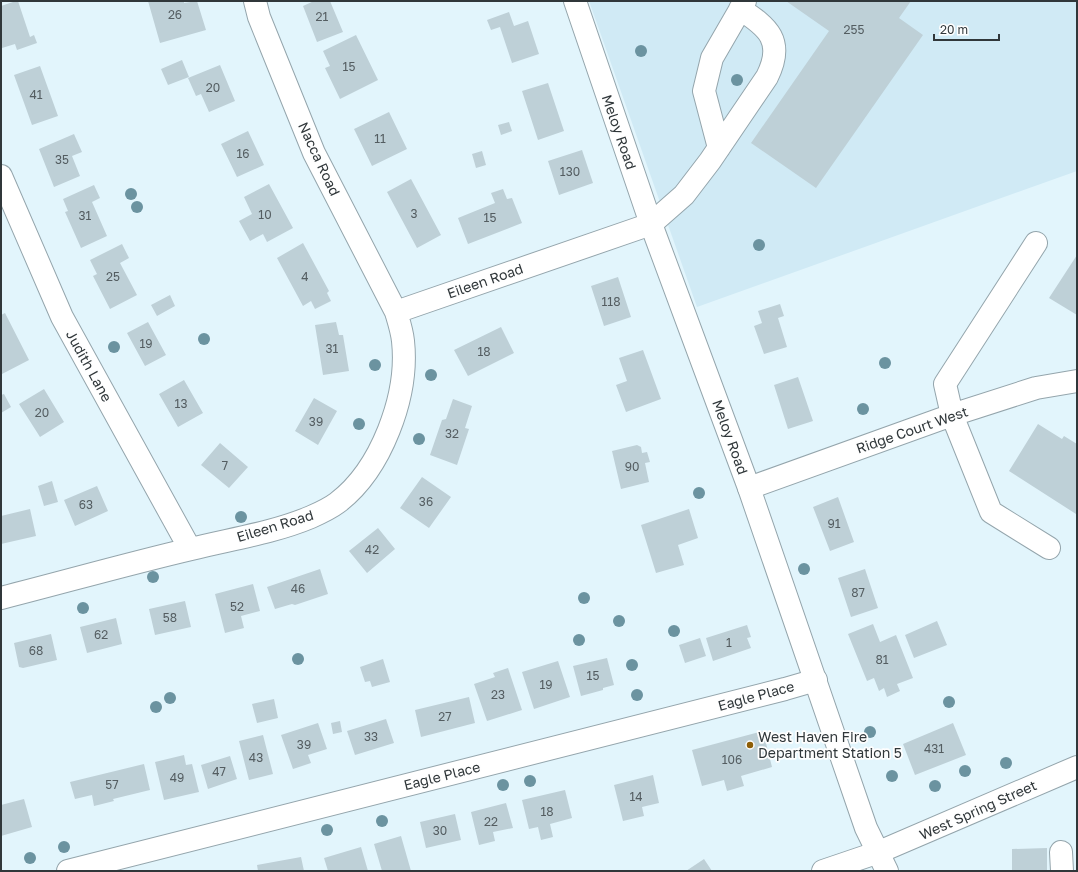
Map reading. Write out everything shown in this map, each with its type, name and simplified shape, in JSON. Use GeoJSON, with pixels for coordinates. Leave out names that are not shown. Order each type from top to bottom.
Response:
{"type":"FeatureCollection","features":[{"type":"Feature","properties":{"kind":"street","name":"Nacca Road"},"geometry":{"type":"LineString","coordinates":[[254,1],[259,17],[314,153],[396,312]]}},
{"type":"Feature","properties":{"kind":"street","name":"Meloy Road"},"geometry":{"type":"LineString","coordinates":[[575,1],[651,224],[749,488],[866,828],[883,862]]}},
{"type":"Feature","properties":{"kind":"street"},"geometry":{"type":"LineString","coordinates":[[651,224],[684,195],[719,148],[768,77],[774,63],[774,45],[771,35],[743,5],[712,58],[704,91],[719,148]]}},
{"type":"Feature","properties":{"kind":"street","name":"Judith Lane"},"geometry":{"type":"LineString","coordinates":[[1,176],[62,317],[190,549]]}},
{"type":"Feature","properties":{"kind":"street","name":"Eileen Road"},"geometry":{"type":"LineString","coordinates":[[1,598],[190,549],[277,529],[323,512],[337,504],[360,481],[380,452],[394,414],[402,376],[403,342],[401,328],[396,312],[651,224]]}},
{"type":"Feature","properties":{"kind":"street"},"geometry":{"type":"LineString","coordinates":[[1036,244],[945,384],[952,415],[992,512],[1049,548]]}},
{"type":"Feature","properties":{"kind":"street","name":"Ridge Court West"},"geometry":{"type":"LineString","coordinates":[[749,488],[952,415],[1036,388],[1077,381]]}},
{"type":"Feature","properties":{"kind":"street","name":"Eagle Place"},"geometry":{"type":"LineString","coordinates":[[68,871],[816,680]]}},
{"type":"Feature","properties":{"kind":"street","name":"West Spring Street"},"geometry":{"type":"LineString","coordinates":[[823,871],[883,862],[1077,767]]}},
{"type":"Feature","properties":{"kind":"shaded area"},"geometry":{"type":"Polygon","coordinates":[[[589,1],[1077,1],[1077,171],[697,307],[589,1]]]}},
{"type":"Feature","properties":{"kind":"building"},"geometry":{"type":"Polygon","coordinates":[[[18,1],[30,37],[34,35],[37,43],[17,50],[15,44],[2,48],[1,6],[18,1]]]}},
{"type":"Feature","properties":{"kind":"building"},"geometry":{"type":"Polygon","coordinates":[[[148,1],[184,1],[184,3],[197,1],[206,30],[160,43],[148,1]]]}},
{"type":"Feature","properties":{"kind":"building"},"geometry":{"type":"Polygon","coordinates":[[[314,1],[330,1],[343,32],[317,42],[303,6],[314,1]]]}},
{"type":"Feature","properties":{"kind":"building"},"geometry":{"type":"Polygon","coordinates":[[[786,1],[911,1],[899,18],[923,35],[816,188],[751,143],[829,31],[786,1]]]}},
{"type":"Feature","properties":{"kind":"building"},"geometry":{"type":"Polygon","coordinates":[[[509,12],[514,26],[528,21],[539,54],[512,63],[500,27],[491,30],[487,20],[509,12]]]}},
{"type":"Feature","properties":{"kind":"building"},"geometry":{"type":"Polygon","coordinates":[[[356,35],[378,80],[340,99],[325,68],[330,66],[323,51],[356,35]]]}},
{"type":"Feature","properties":{"kind":"building"},"geometry":{"type":"Polygon","coordinates":[[[182,60],[189,77],[168,85],[161,69],[182,60]]]}},
{"type":"Feature","properties":{"kind":"building"},"geometry":{"type":"Polygon","coordinates":[[[220,65],[235,101],[209,112],[201,94],[196,96],[188,78],[220,65]]]}},
{"type":"Feature","properties":{"kind":"building"},"geometry":{"type":"Polygon","coordinates":[[[40,66],[58,116],[32,125],[14,75],[40,66]]]}},
{"type":"Feature","properties":{"kind":"building"},"geometry":{"type":"Polygon","coordinates":[[[548,83],[564,131],[538,140],[522,91],[548,83]]]}},
{"type":"Feature","properties":{"kind":"building"},"geometry":{"type":"Polygon","coordinates":[[[389,112],[407,149],[372,166],[354,129],[389,112]]]}},
{"type":"Feature","properties":{"kind":"building"},"geometry":{"type":"Polygon","coordinates":[[[509,122],[512,131],[501,135],[498,125],[509,122]]]}},
{"type":"Feature","properties":{"kind":"building"},"geometry":{"type":"Polygon","coordinates":[[[248,131],[264,165],[237,177],[221,144],[248,131]]]}},
{"type":"Feature","properties":{"kind":"building"},"geometry":{"type":"Polygon","coordinates":[[[74,134],[82,152],[72,156],[80,176],[54,187],[39,149],[74,134]]]}},
{"type":"Feature","properties":{"kind":"building"},"geometry":{"type":"Polygon","coordinates":[[[582,150],[593,183],[559,195],[548,161],[582,150]]]}},
{"type":"Feature","properties":{"kind":"building"},"geometry":{"type":"Polygon","coordinates":[[[482,151],[486,165],[476,168],[472,154],[482,151]]]}},
{"type":"Feature","properties":{"kind":"building"},"geometry":{"type":"Polygon","coordinates":[[[411,179],[441,235],[417,248],[387,192],[411,179]]]}},
{"type":"Feature","properties":{"kind":"building"},"geometry":{"type":"Polygon","coordinates":[[[269,184],[293,228],[267,242],[263,234],[250,241],[239,221],[252,214],[244,197],[269,184]]]}},
{"type":"Feature","properties":{"kind":"building"},"geometry":{"type":"Polygon","coordinates":[[[94,185],[100,198],[92,202],[107,236],[81,248],[65,212],[68,211],[63,199],[94,185]]]}},
{"type":"Feature","properties":{"kind":"building"},"geometry":{"type":"Polygon","coordinates":[[[503,189],[507,199],[512,198],[522,223],[468,244],[458,218],[495,203],[491,193],[503,189]]]}},
{"type":"Feature","properties":{"kind":"building"},"geometry":{"type":"Polygon","coordinates":[[[303,243],[329,291],[327,293],[331,301],[315,309],[311,301],[303,306],[277,258],[303,243]]]}},
{"type":"Feature","properties":{"kind":"building"},"geometry":{"type":"Polygon","coordinates":[[[122,244],[129,258],[120,263],[137,295],[110,309],[93,276],[97,274],[90,260],[122,244]]]}},
{"type":"Feature","properties":{"kind":"building"},"geometry":{"type":"Polygon","coordinates":[[[1077,255],[1077,315],[1049,298],[1077,255]]]}},
{"type":"Feature","properties":{"kind":"building"},"geometry":{"type":"Polygon","coordinates":[[[618,277],[631,317],[604,326],[591,286],[618,277]]]}},
{"type":"Feature","properties":{"kind":"building"},"geometry":{"type":"Polygon","coordinates":[[[170,295],[175,306],[157,316],[151,305],[170,295]]]}},
{"type":"Feature","properties":{"kind":"building"},"geometry":{"type":"Polygon","coordinates":[[[780,304],[784,316],[778,318],[787,347],[764,354],[754,326],[762,323],[758,311],[780,304]]]}},
{"type":"Feature","properties":{"kind":"building"},"geometry":{"type":"Polygon","coordinates":[[[5,313],[29,360],[2,374],[1,315],[5,313]]]}},
{"type":"Feature","properties":{"kind":"building"},"geometry":{"type":"Polygon","coordinates":[[[148,322],[166,355],[145,366],[127,333],[148,322]]]}},
{"type":"Feature","properties":{"kind":"building"},"geometry":{"type":"Polygon","coordinates":[[[336,322],[339,335],[343,335],[349,371],[323,375],[315,325],[336,322]]]}},
{"type":"Feature","properties":{"kind":"building"},"geometry":{"type":"Polygon","coordinates":[[[501,327],[514,353],[468,376],[454,350],[501,327]]]}},
{"type":"Feature","properties":{"kind":"building"},"geometry":{"type":"Polygon","coordinates":[[[643,350],[661,399],[626,412],[616,385],[627,381],[619,358],[643,350]]]}},
{"type":"Feature","properties":{"kind":"building"},"geometry":{"type":"Polygon","coordinates":[[[798,377],[813,421],[788,429],[774,385],[798,377]]]}},
{"type":"Feature","properties":{"kind":"building"},"geometry":{"type":"Polygon","coordinates":[[[184,380],[203,413],[178,427],[159,394],[184,380]]]}},
{"type":"Feature","properties":{"kind":"building"},"geometry":{"type":"Polygon","coordinates":[[[44,389],[64,422],[40,437],[19,404],[44,389]]]}},
{"type":"Feature","properties":{"kind":"building"},"geometry":{"type":"Polygon","coordinates":[[[4,394],[11,407],[1,413],[1,395],[4,394]]]}},
{"type":"Feature","properties":{"kind":"building"},"geometry":{"type":"Polygon","coordinates":[[[314,398],[337,411],[318,445],[295,431],[314,398]]]}},
{"type":"Feature","properties":{"kind":"building"},"geometry":{"type":"Polygon","coordinates":[[[453,399],[472,406],[465,428],[469,429],[457,465],[430,455],[442,420],[446,419],[453,399]]]}},
{"type":"Feature","properties":{"kind":"building"},"geometry":{"type":"Polygon","coordinates":[[[1038,424],[1062,439],[1064,436],[1077,444],[1076,514],[1009,471],[1038,424]]]}},
{"type":"Feature","properties":{"kind":"building"},"geometry":{"type":"Polygon","coordinates":[[[220,443],[248,467],[229,488],[201,465],[220,443]]]}},
{"type":"Feature","properties":{"kind":"building"},"geometry":{"type":"Polygon","coordinates":[[[637,445],[641,447],[642,453],[647,452],[650,462],[645,463],[649,482],[621,489],[612,451],[637,445]]]}},
{"type":"Feature","properties":{"kind":"building"},"geometry":{"type":"Polygon","coordinates":[[[422,477],[451,497],[429,528],[400,508],[422,477]]]}},
{"type":"Feature","properties":{"kind":"building"},"geometry":{"type":"Polygon","coordinates":[[[52,481],[58,502],[44,506],[38,486],[52,481]]]}},
{"type":"Feature","properties":{"kind":"building"},"geometry":{"type":"Polygon","coordinates":[[[97,486],[108,511],[75,526],[64,500],[97,486]]]}},
{"type":"Feature","properties":{"kind":"building"},"geometry":{"type":"Polygon","coordinates":[[[838,497],[854,542],[830,551],[813,507],[838,497]]]}},
{"type":"Feature","properties":{"kind":"building"},"geometry":{"type":"Polygon","coordinates":[[[30,509],[36,536],[1,544],[1,516],[30,509]]]}},
{"type":"Feature","properties":{"kind":"building"},"geometry":{"type":"Polygon","coordinates":[[[689,509],[698,538],[678,545],[684,565],[656,573],[641,525],[689,509]]]}},
{"type":"Feature","properties":{"kind":"building"},"geometry":{"type":"Polygon","coordinates":[[[378,528],[395,549],[367,573],[349,551],[378,528]]]}},
{"type":"Feature","properties":{"kind":"building"},"geometry":{"type":"Polygon","coordinates":[[[320,569],[328,594],[295,605],[292,604],[275,609],[267,587],[320,569]]]}},
{"type":"Feature","properties":{"kind":"building"},"geometry":{"type":"Polygon","coordinates":[[[865,569],[878,608],[851,617],[838,578],[865,569]]]}},
{"type":"Feature","properties":{"kind":"building"},"geometry":{"type":"Polygon","coordinates":[[[253,584],[260,611],[241,616],[244,628],[225,633],[215,594],[253,584]]]}},
{"type":"Feature","properties":{"kind":"building"},"geometry":{"type":"Polygon","coordinates":[[[185,601],[191,627],[155,635],[149,609],[185,601]]]}},
{"type":"Feature","properties":{"kind":"building"},"geometry":{"type":"Polygon","coordinates":[[[116,618],[122,644],[87,653],[80,627],[116,618]]]}},
{"type":"Feature","properties":{"kind":"building"},"geometry":{"type":"Polygon","coordinates":[[[937,621],[947,645],[914,658],[905,635],[937,621]]]}},
{"type":"Feature","properties":{"kind":"building"},"geometry":{"type":"Polygon","coordinates":[[[873,624],[880,642],[896,635],[913,678],[897,684],[900,691],[887,697],[884,688],[879,691],[874,678],[867,681],[848,634],[873,624]]]}},
{"type":"Feature","properties":{"kind":"building"},"geometry":{"type":"Polygon","coordinates":[[[747,625],[751,637],[747,638],[751,648],[713,661],[706,638],[747,625]]]}},
{"type":"Feature","properties":{"kind":"building"},"geometry":{"type":"Polygon","coordinates":[[[51,634],[57,660],[23,668],[19,667],[14,643],[51,634]]]}},
{"type":"Feature","properties":{"kind":"building"},"geometry":{"type":"Polygon","coordinates":[[[700,638],[706,656],[685,663],[679,645],[700,638]]]}},
{"type":"Feature","properties":{"kind":"building"},"geometry":{"type":"Polygon","coordinates":[[[607,658],[614,685],[603,688],[603,690],[581,696],[573,666],[607,658]]]}},
{"type":"Feature","properties":{"kind":"building"},"geometry":{"type":"Polygon","coordinates":[[[383,659],[390,682],[372,687],[370,681],[365,682],[360,667],[383,659]]]}},
{"type":"Feature","properties":{"kind":"building"},"geometry":{"type":"Polygon","coordinates":[[[558,661],[570,697],[534,709],[522,672],[558,661]]]}},
{"type":"Feature","properties":{"kind":"building"},"geometry":{"type":"Polygon","coordinates":[[[508,668],[522,710],[487,721],[474,684],[495,677],[493,673],[508,668]]]}},
{"type":"Feature","properties":{"kind":"building"},"geometry":{"type":"Polygon","coordinates":[[[469,697],[475,723],[421,737],[415,710],[469,697]]]}},
{"type":"Feature","properties":{"kind":"building"},"geometry":{"type":"Polygon","coordinates":[[[274,699],[278,718],[257,723],[252,704],[274,699]]]}},
{"type":"Feature","properties":{"kind":"building"},"geometry":{"type":"Polygon","coordinates":[[[386,719],[394,743],[355,755],[347,731],[386,719]]]}},
{"type":"Feature","properties":{"kind":"building"},"geometry":{"type":"Polygon","coordinates":[[[340,721],[342,732],[333,734],[331,723],[340,721]]]}},
{"type":"Feature","properties":{"kind":"building"},"geometry":{"type":"Polygon","coordinates":[[[318,723],[327,749],[308,755],[311,763],[293,769],[281,735],[318,723]]]}},
{"type":"Feature","properties":{"kind":"building"},"geometry":{"type":"Polygon","coordinates":[[[953,723],[966,755],[915,775],[903,744],[953,723]]]}},
{"type":"Feature","properties":{"kind":"building"},"geometry":{"type":"Polygon","coordinates":[[[763,731],[772,767],[741,776],[744,786],[727,791],[724,780],[702,786],[692,750],[763,731]]]}},
{"type":"Feature","properties":{"kind":"building"},"geometry":{"type":"Polygon","coordinates":[[[263,735],[273,774],[249,780],[239,741],[263,735]]]}},
{"type":"Feature","properties":{"kind":"building"},"geometry":{"type":"Polygon","coordinates":[[[184,755],[186,765],[192,764],[199,792],[164,800],[155,762],[184,755]]]}},
{"type":"Feature","properties":{"kind":"building"},"geometry":{"type":"Polygon","coordinates":[[[230,756],[237,779],[208,789],[201,765],[230,756]]]}},
{"type":"Feature","properties":{"kind":"building"},"geometry":{"type":"Polygon","coordinates":[[[144,764],[150,790],[113,799],[114,801],[94,806],[92,795],[75,799],[70,782],[144,764]]]}},
{"type":"Feature","properties":{"kind":"building"},"geometry":{"type":"Polygon","coordinates":[[[653,775],[659,803],[642,807],[644,816],[623,821],[614,785],[653,775]]]}},
{"type":"Feature","properties":{"kind":"building"},"geometry":{"type":"Polygon","coordinates":[[[565,790],[572,818],[550,824],[553,837],[541,840],[538,827],[529,829],[522,800],[565,790]]]}},
{"type":"Feature","properties":{"kind":"building"},"geometry":{"type":"Polygon","coordinates":[[[24,799],[32,827],[1,836],[1,805],[24,799]]]}},
{"type":"Feature","properties":{"kind":"building"},"geometry":{"type":"Polygon","coordinates":[[[506,803],[513,828],[493,832],[495,841],[479,845],[471,812],[506,803]]]}},
{"type":"Feature","properties":{"kind":"building"},"geometry":{"type":"Polygon","coordinates":[[[455,814],[461,840],[426,848],[420,822],[455,814]]]}},
{"type":"Feature","properties":{"kind":"building"},"geometry":{"type":"Polygon","coordinates":[[[401,836],[411,871],[382,871],[374,844],[401,836]]]}},
{"type":"Feature","properties":{"kind":"building"},"geometry":{"type":"Polygon","coordinates":[[[361,847],[368,871],[328,871],[324,858],[361,847]]]}},
{"type":"Feature","properties":{"kind":"building"},"geometry":{"type":"Polygon","coordinates":[[[1047,848],[1047,871],[1012,871],[1012,849],[1047,848]]]}},
{"type":"Feature","properties":{"kind":"building"},"geometry":{"type":"Polygon","coordinates":[[[301,857],[304,871],[258,871],[257,865],[301,857]]]}},
{"type":"Feature","properties":{"kind":"building"},"geometry":{"type":"Polygon","coordinates":[[[704,859],[712,871],[686,871],[704,859]]]}},
{"type":"Feature","properties":{"kind":"place","name":"West Haven Fire Department Station 5"},"geometry":{"type":"Point","coordinates":[750,745]}}]}
